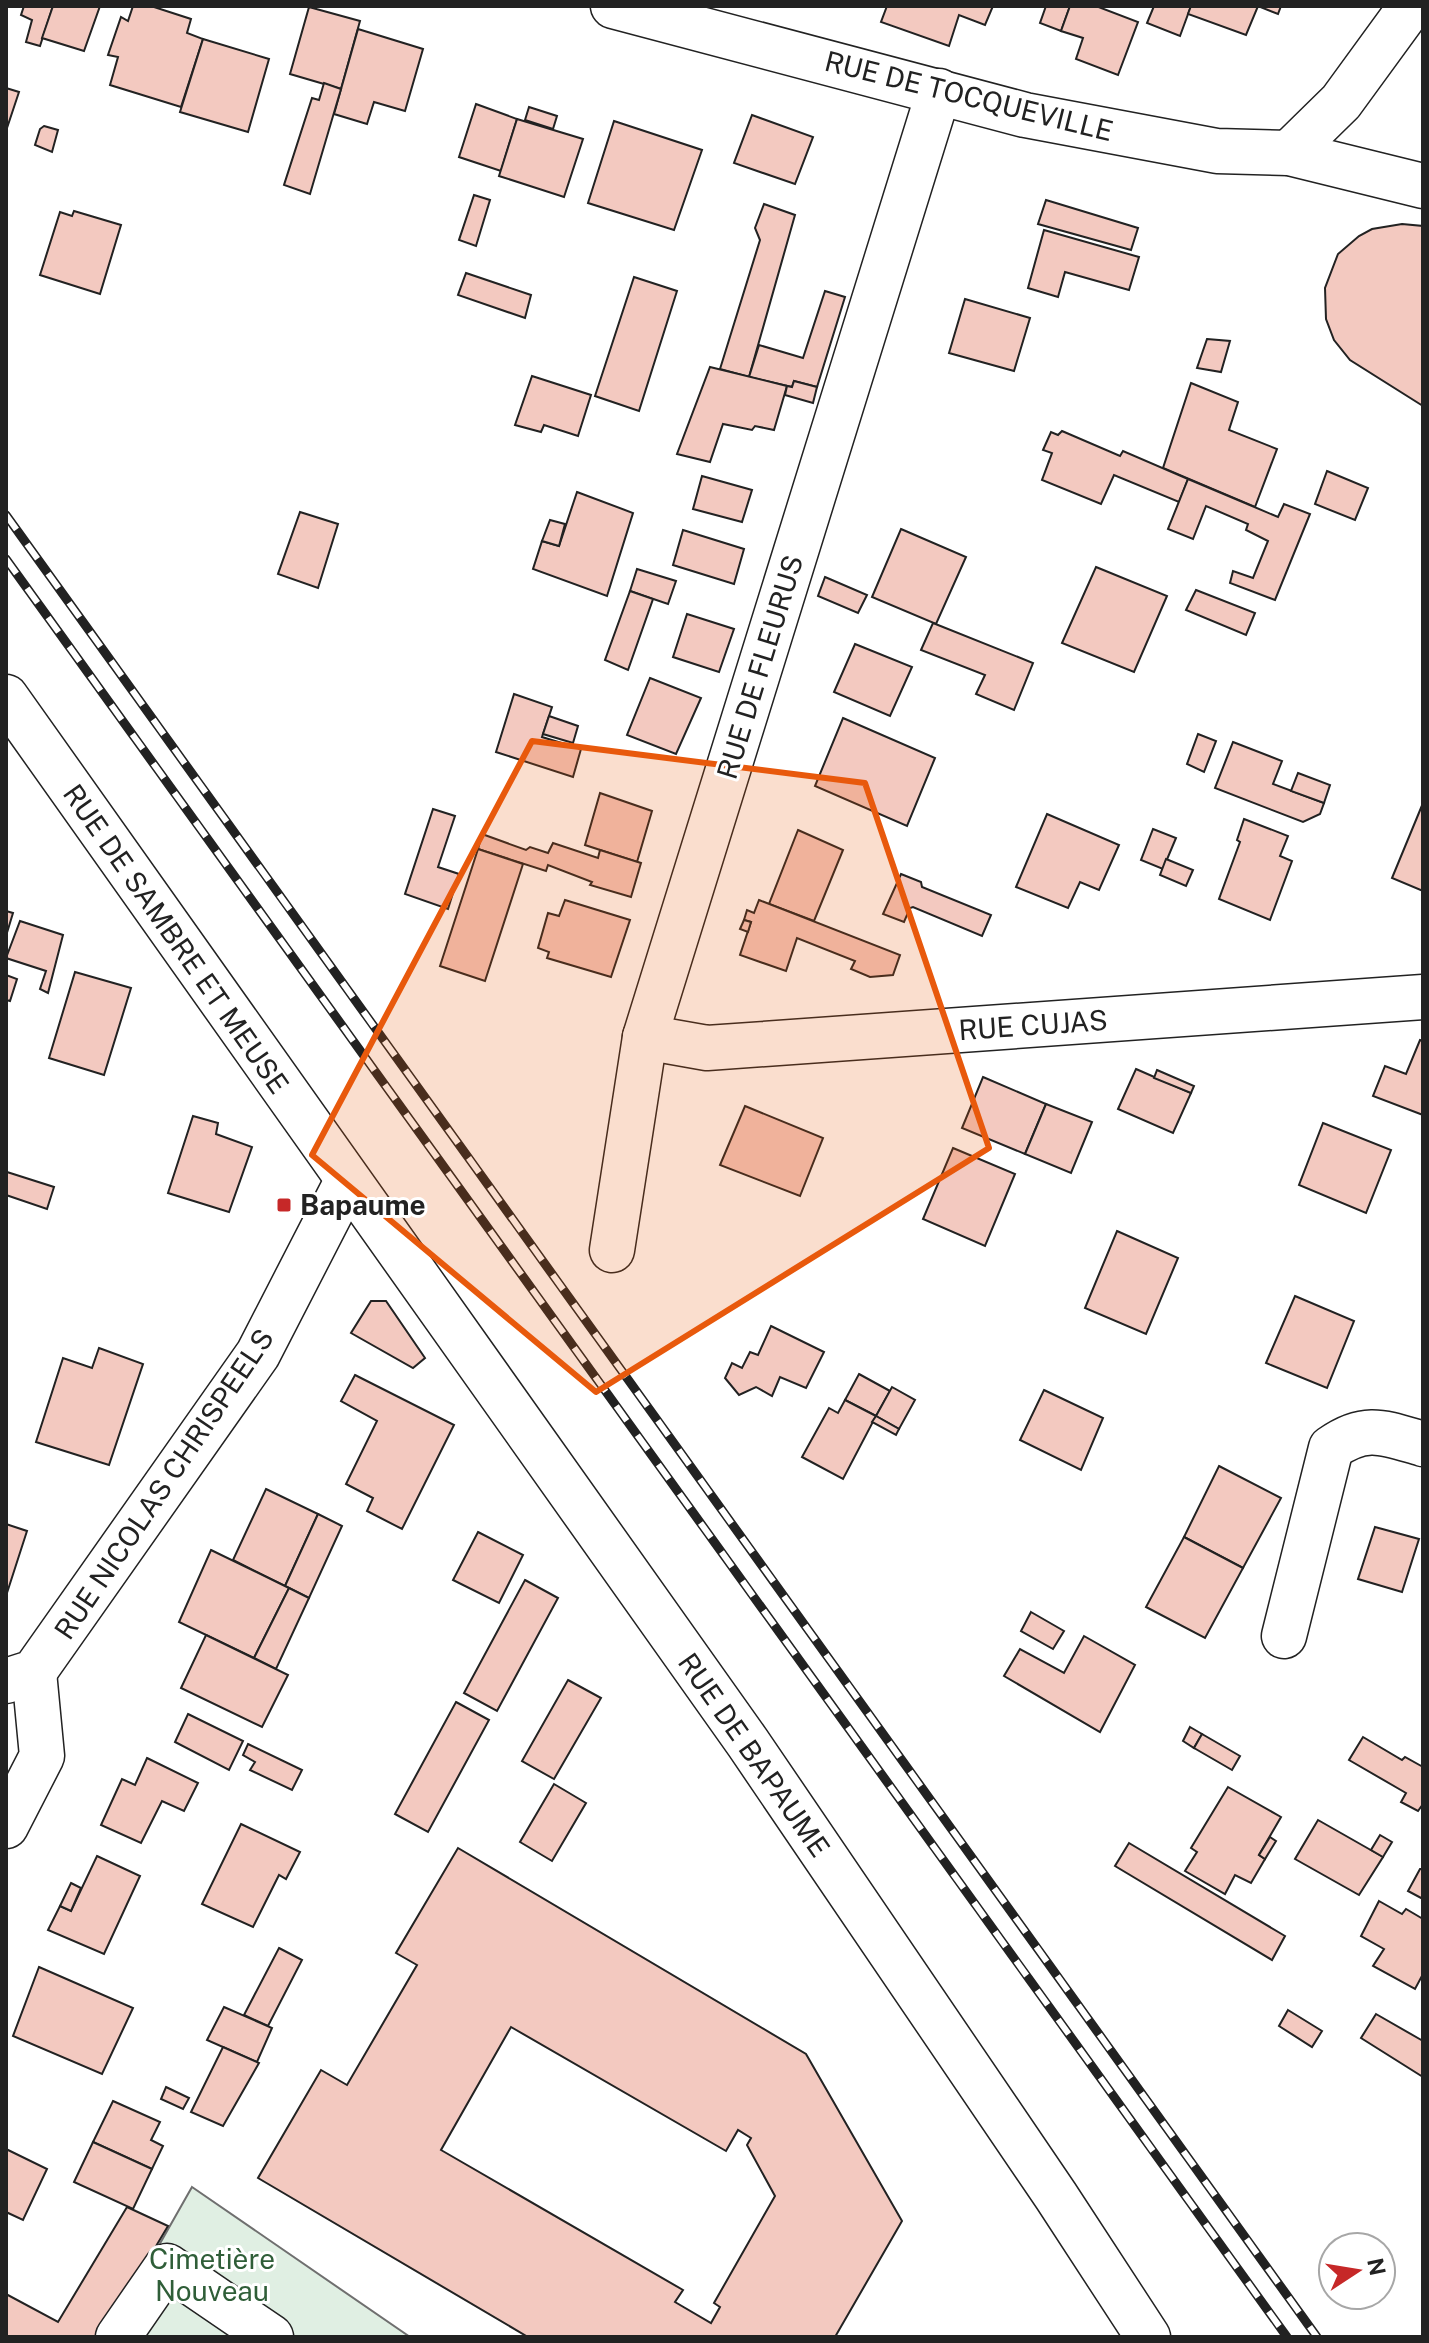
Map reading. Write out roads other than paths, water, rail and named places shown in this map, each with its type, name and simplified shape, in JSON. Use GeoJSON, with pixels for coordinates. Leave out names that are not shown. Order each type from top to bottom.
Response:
{"type":"FeatureCollection","features":[{"type":"Feature","properties":{"kind":"street","name":"RUE DE TOCQUEVILLE"},"geometry":{"type":"LineString","coordinates":[[613,6],[1025,115],[1217,151],[1289,153],[1423,186]]}},
{"type":"Feature","properties":{"kind":"street"},"geometry":{"type":"LineString","coordinates":[[1289,153],[1341,102],[1411,6]]}},
{"type":"Feature","properties":{"kind":"street","name":"RUE DE FLEURUS"},"geometry":{"type":"LineString","coordinates":[[612,1250],[645,1037],[939,91]]}},
{"type":"Feature","properties":{"kind":"street","name":"RUE DE SAMBRE ET MEUSE"},"geometry":{"type":"LineString","coordinates":[[6,697],[347,1181]]}},
{"type":"Feature","properties":{"kind":"street","name":"RUE CUJAS"},"geometry":{"type":"LineString","coordinates":[[645,1037],[707,1048],[1423,997]]}},
{"type":"Feature","properties":{"kind":"street","name":"RUE NICOLAS CHRISPEELS"},"geometry":{"type":"LineString","coordinates":[[20,1677],[258,1354],[347,1181]]}},
{"type":"Feature","properties":{"kind":"street","name":"RUE DE BAPAUME"},"geometry":{"type":"LineString","coordinates":[[347,1181],[748,1743],[1056,2196],[1148,2337]]}},
{"type":"Feature","properties":{"kind":"street"},"geometry":{"type":"LineString","coordinates":[[1284,1636],[1331,1448],[1347,1437],[1375,1430],[1423,1444]]}},
{"type":"Feature","properties":{"kind":"street"},"geometry":{"type":"LineString","coordinates":[[6,1826],[42,1756],[20,1677]]}},
{"type":"Feature","properties":{"kind":"street"},"geometry":{"type":"LineString","coordinates":[[118,2337],[167,2266],[271,2337]]}},
{"type":"Feature","properties":{"kind":"railway"},"geometry":{"type":"LineString","coordinates":[[6,515],[1317,2337]]}},
{"type":"Feature","properties":{"kind":"railway"},"geometry":{"type":"LineString","coordinates":[[6,559],[1287,2337]]}},
{"type":"Feature","properties":{"kind":"place","name":"Bapaume"},"geometry":{"type":"Point","coordinates":[284,1205]}},
{"type":"Feature","properties":{"kind":"park label","name":"Cimetière Nouveau"},"geometry":{"type":"Point","coordinates":[212,2275]}}]}
